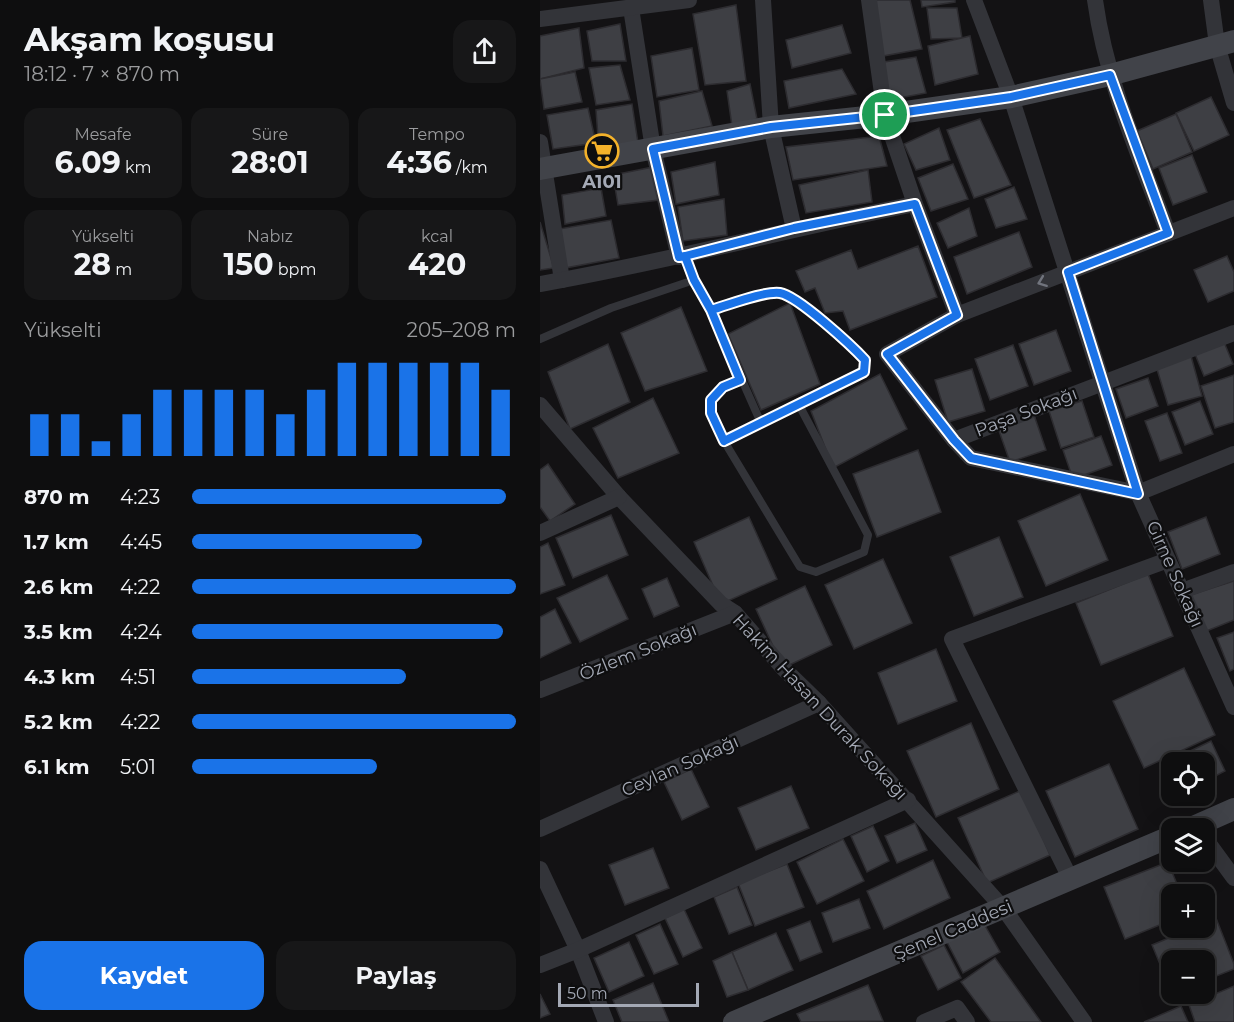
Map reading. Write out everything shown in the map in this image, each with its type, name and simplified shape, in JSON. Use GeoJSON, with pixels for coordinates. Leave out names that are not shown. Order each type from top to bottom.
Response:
{"type":"FeatureCollection","features":[{"type":"Feature","properties":{"kind":"street"},"geometry":{"type":"LineString","coordinates":[[540,19],[589,6],[631,8],[689,0]]}},
{"type":"Feature","properties":{"kind":"street"},"geometry":{"type":"LineString","coordinates":[[764,0],[771,127],[794,228]]}},
{"type":"Feature","properties":{"kind":"street"},"geometry":{"type":"LineString","coordinates":[[869,0],[885,115],[915,204],[957,315]]}},
{"type":"Feature","properties":{"kind":"street","name":"Girne Sokağı"},"geometry":{"type":"LineString","coordinates":[[974,0],[1011,97],[1138,494],[1232,696]]}},
{"type":"Feature","properties":{"kind":"street"},"geometry":{"type":"LineString","coordinates":[[1095,0],[1100,39],[1110,75],[1168,233]]}},
{"type":"Feature","properties":{"kind":"street"},"geometry":{"type":"LineString","coordinates":[[1211,0],[1225,43],[1234,103]]}},
{"type":"Feature","properties":{"kind":"street"},"geometry":{"type":"LineString","coordinates":[[631,8],[653,149],[682,257]]}},
{"type":"Feature","properties":{"kind":"street"},"geometry":{"type":"LineString","coordinates":[[542,169],[771,127],[885,115],[1011,97],[1110,75],[1225,43]]}},
{"type":"Feature","properties":{"kind":"street"},"geometry":{"type":"LineString","coordinates":[[540,141],[542,169],[562,280]]}},
{"type":"Feature","properties":{"kind":"street"},"geometry":{"type":"LineString","coordinates":[[540,284],[682,257],[794,228],[915,204]]}},
{"type":"Feature","properties":{"kind":"street"},"geometry":{"type":"LineString","coordinates":[[1234,208],[957,315],[887,354],[954,440],[971,458],[1138,494],[1234,454]]}},
{"type":"Feature","properties":{"kind":"street","name":"Paşa Sokağı"},"geometry":{"type":"LineString","coordinates":[[954,440],[1234,333]]}},
{"type":"Feature","properties":{"kind":"street","name":"Hakim Hasan Durak Sokağı"},"geometry":{"type":"LineString","coordinates":[[540,405],[619,497],[722,604],[735,613],[783,668],[819,703],[908,800],[1004,909],[1084,1022]]}},
{"type":"Feature","properties":{"kind":"street"},"geometry":{"type":"LineString","coordinates":[[540,533],[619,497]]}},
{"type":"Feature","properties":{"kind":"street"},"geometry":{"type":"LineString","coordinates":[[1071,880],[952,639],[1168,560]]}},
{"type":"Feature","properties":{"kind":"street"},"geometry":{"type":"LineString","coordinates":[[1182,591],[1234,572]]}},
{"type":"Feature","properties":{"kind":"street","name":"Özlem Sokağı"},"geometry":{"type":"LineString","coordinates":[[540,690],[735,613]]}},
{"type":"Feature","properties":{"kind":"street","name":"Ceylan Sokağı"},"geometry":{"type":"LineString","coordinates":[[540,830],[819,703]]}},
{"type":"Feature","properties":{"kind":"street"},"geometry":{"type":"LineString","coordinates":[[540,965],[578,950],[908,800]]}},
{"type":"Feature","properties":{"kind":"street"},"geometry":{"type":"LineString","coordinates":[[1215,820],[1234,809]]}},
{"type":"Feature","properties":{"kind":"street","name":"Şenel Caddesi"},"geometry":{"type":"LineString","coordinates":[[734,1022],[1161,841]]}},
{"type":"Feature","properties":{"kind":"street"},"geometry":{"type":"LineString","coordinates":[[1215,853],[1234,878]]}},
{"type":"Feature","properties":{"kind":"street"},"geometry":{"type":"LineString","coordinates":[[540,869],[578,950],[606,1022]]}},
{"type":"Feature","properties":{"kind":"street"},"geometry":{"type":"LineString","coordinates":[[924,1022],[957,1008],[967,1022]]}},
{"type":"Feature","properties":{"kind":"lane"},"geometry":{"type":"LineString","coordinates":[[682,257],[711,310],[740,380],[761,423]]}},
{"type":"Feature","properties":{"kind":"lane"},"geometry":{"type":"LineString","coordinates":[[540,339],[611,308],[694,280]]}},
{"type":"Feature","properties":{"kind":"lane"},"geometry":{"type":"LineString","coordinates":[[711,310],[764,295],[781,293],[796,301],[851,345],[865,360],[864,372],[724,441]]}},
{"type":"Feature","properties":{"kind":"lane"},"geometry":{"type":"LineString","coordinates":[[740,380],[723,387],[711,400],[711,413],[724,441],[800,567],[816,572],[864,552],[868,535],[799,405]]}},
{"type":"Feature","properties":{"kind":"building"},"geometry":{"type":"Polygon","coordinates":[[[875,0],[910,0],[922,49],[883,56],[875,0]]]}},
{"type":"Feature","properties":{"kind":"building"},"geometry":{"type":"Polygon","coordinates":[[[921,0],[955,0],[955,2],[922,7],[921,0]]]}},
{"type":"Feature","properties":{"kind":"building"},"geometry":{"type":"Polygon","coordinates":[[[736,5],[746,81],[705,85],[693,14],[736,5]]]}},
{"type":"Feature","properties":{"kind":"building"},"geometry":{"type":"Polygon","coordinates":[[[927,8],[957,8],[962,38],[931,39],[927,8]]]}},
{"type":"Feature","properties":{"kind":"building"},"geometry":{"type":"Polygon","coordinates":[[[620,24],[626,61],[592,61],[587,31],[620,24]]]}},
{"type":"Feature","properties":{"kind":"building"},"geometry":{"type":"Polygon","coordinates":[[[842,25],[851,53],[792,68],[786,40],[842,25]]]}},
{"type":"Feature","properties":{"kind":"building"},"geometry":{"type":"Polygon","coordinates":[[[579,28],[584,68],[540,79],[540,36],[579,28]]]}},
{"type":"Feature","properties":{"kind":"building"},"geometry":{"type":"Polygon","coordinates":[[[970,36],[978,74],[935,85],[928,46],[970,36]]]}},
{"type":"Feature","properties":{"kind":"building"},"geometry":{"type":"Polygon","coordinates":[[[692,48],[699,90],[657,97],[651,56],[692,48]]]}},
{"type":"Feature","properties":{"kind":"building"},"geometry":{"type":"Polygon","coordinates":[[[916,57],[926,93],[888,100],[884,62],[916,57]]]}},
{"type":"Feature","properties":{"kind":"building"},"geometry":{"type":"Polygon","coordinates":[[[620,65],[630,100],[596,105],[589,68],[620,65]]]}},
{"type":"Feature","properties":{"kind":"building"},"geometry":{"type":"Polygon","coordinates":[[[842,69],[856,94],[789,108],[784,81],[842,69]]]}},
{"type":"Feature","properties":{"kind":"building"},"geometry":{"type":"Polygon","coordinates":[[[575,72],[582,102],[544,109],[540,79],[575,72]]]}},
{"type":"Feature","properties":{"kind":"building"},"geometry":{"type":"Polygon","coordinates":[[[750,84],[757,119],[732,126],[727,91],[750,84]]]}},
{"type":"Feature","properties":{"kind":"building"},"geometry":{"type":"Polygon","coordinates":[[[702,91],[712,126],[663,136],[659,101],[702,91]]]}},
{"type":"Feature","properties":{"kind":"building"},"geometry":{"type":"Polygon","coordinates":[[[1211,97],[1229,135],[1194,151],[1176,113],[1211,97]]]}},
{"type":"Feature","properties":{"kind":"building"},"geometry":{"type":"Polygon","coordinates":[[[632,104],[638,143],[599,151],[596,110],[632,104]]]}},
{"type":"Feature","properties":{"kind":"building"},"geometry":{"type":"Polygon","coordinates":[[[588,108],[596,143],[553,149],[547,115],[588,108]]]}},
{"type":"Feature","properties":{"kind":"building"},"geometry":{"type":"Polygon","coordinates":[[[1176,114],[1192,152],[1153,169],[1137,131],[1176,114]]]}},
{"type":"Feature","properties":{"kind":"building"},"geometry":{"type":"Polygon","coordinates":[[[980,119],[1011,185],[974,198],[947,130],[980,119]]]}},
{"type":"Feature","properties":{"kind":"building"},"geometry":{"type":"Polygon","coordinates":[[[939,128],[950,160],[916,170],[904,144],[939,128]]]}},
{"type":"Feature","properties":{"kind":"building"},"geometry":{"type":"Polygon","coordinates":[[[879,136],[887,166],[793,180],[786,147],[879,136]]]}},
{"type":"Feature","properties":{"kind":"building"},"geometry":{"type":"Polygon","coordinates":[[[1192,155],[1207,192],[1173,205],[1159,168],[1192,155]]]}},
{"type":"Feature","properties":{"kind":"building"},"geometry":{"type":"Polygon","coordinates":[[[715,162],[719,195],[676,204],[671,172],[715,162]]]}},
{"type":"Feature","properties":{"kind":"building"},"geometry":{"type":"Polygon","coordinates":[[[953,164],[968,199],[931,211],[918,178],[953,164]]]}},
{"type":"Feature","properties":{"kind":"building"},"geometry":{"type":"Polygon","coordinates":[[[653,167],[659,200],[618,205],[613,175],[653,167]]]}},
{"type":"Feature","properties":{"kind":"building"},"geometry":{"type":"Polygon","coordinates":[[[868,170],[872,202],[806,213],[799,185],[868,170]]]}},
{"type":"Feature","properties":{"kind":"building"},"geometry":{"type":"Polygon","coordinates":[[[1014,187],[1027,219],[996,228],[985,199],[1014,187]]]}},
{"type":"Feature","properties":{"kind":"building"},"geometry":{"type":"Polygon","coordinates":[[[601,188],[606,216],[565,224],[562,195],[601,188]]]}},
{"type":"Feature","properties":{"kind":"building"},"geometry":{"type":"Polygon","coordinates":[[[724,199],[727,235],[683,241],[678,207],[724,199]]]}},
{"type":"Feature","properties":{"kind":"building"},"geometry":{"type":"Polygon","coordinates":[[[969,208],[977,236],[948,248],[937,223],[969,208]]]}},
{"type":"Feature","properties":{"kind":"building"},"geometry":{"type":"Polygon","coordinates":[[[611,220],[619,258],[565,268],[559,229],[611,220]]]}},
{"type":"Feature","properties":{"kind":"building"},"geometry":{"type":"Polygon","coordinates":[[[540,222],[554,268],[540,270],[540,222]]]}},
{"type":"Feature","properties":{"kind":"building"},"geometry":{"type":"Polygon","coordinates":[[[1019,232],[1032,267],[967,294],[954,257],[1019,232]]]}},
{"type":"Feature","properties":{"kind":"building"},"geometry":{"type":"Polygon","coordinates":[[[918,246],[937,297],[850,330],[843,311],[825,313],[815,288],[805,292],[796,271],[851,250],[858,269],[918,246]]]}},
{"type":"Feature","properties":{"kind":"building"},"geometry":{"type":"Polygon","coordinates":[[[1227,256],[1234,272],[1234,291],[1208,302],[1194,270],[1227,256]]]}},
{"type":"Feature","properties":{"kind":"building"},"geometry":{"type":"Polygon","coordinates":[[[790,303],[820,384],[761,410],[728,334],[790,303]]]}},
{"type":"Feature","properties":{"kind":"building"},"geometry":{"type":"Polygon","coordinates":[[[681,307],[707,371],[645,391],[621,333],[681,307]]]}},
{"type":"Feature","properties":{"kind":"building"},"geometry":{"type":"Polygon","coordinates":[[[1056,330],[1071,371],[1034,385],[1019,344],[1056,330]]]}},
{"type":"Feature","properties":{"kind":"building"},"geometry":{"type":"Polygon","coordinates":[[[1224,342],[1233,364],[1204,376],[1195,354],[1224,342]]]}},
{"type":"Feature","properties":{"kind":"building"},"geometry":{"type":"Polygon","coordinates":[[[608,344],[630,402],[570,429],[548,372],[608,344]]]}},
{"type":"Feature","properties":{"kind":"building"},"geometry":{"type":"Polygon","coordinates":[[[1013,345],[1028,386],[990,400],[975,359],[1013,345]]]}},
{"type":"Feature","properties":{"kind":"building"},"geometry":{"type":"Polygon","coordinates":[[[1191,356],[1202,396],[1168,405],[1156,366],[1191,356]]]}},
{"type":"Feature","properties":{"kind":"building"},"geometry":{"type":"Polygon","coordinates":[[[972,369],[985,411],[948,422],[935,380],[972,369]]]}},
{"type":"Feature","properties":{"kind":"building"},"geometry":{"type":"Polygon","coordinates":[[[880,374],[907,429],[833,468],[811,411],[880,374]]]}},
{"type":"Feature","properties":{"kind":"building"},"geometry":{"type":"Polygon","coordinates":[[[1234,375],[1234,422],[1215,428],[1201,386],[1234,375]]]}},
{"type":"Feature","properties":{"kind":"building"},"geometry":{"type":"Polygon","coordinates":[[[1148,378],[1158,406],[1126,418],[1116,389],[1148,378]]]}},
{"type":"Feature","properties":{"kind":"building"},"geometry":{"type":"Polygon","coordinates":[[[653,398],[679,453],[618,478],[593,428],[653,398]]]}},
{"type":"Feature","properties":{"kind":"building"},"geometry":{"type":"Polygon","coordinates":[[[1082,401],[1094,437],[1061,448],[1049,411],[1082,401]]]}},
{"type":"Feature","properties":{"kind":"building"},"geometry":{"type":"Polygon","coordinates":[[[1200,401],[1213,434],[1185,445],[1172,412],[1200,401]]]}},
{"type":"Feature","properties":{"kind":"building"},"geometry":{"type":"Polygon","coordinates":[[[1167,413],[1182,453],[1160,461],[1145,421],[1167,413]]]}},
{"type":"Feature","properties":{"kind":"building"},"geometry":{"type":"Polygon","coordinates":[[[1034,415],[1046,450],[1010,462],[998,428],[1034,415]]]}},
{"type":"Feature","properties":{"kind":"building"},"geometry":{"type":"Polygon","coordinates":[[[1101,436],[1112,465],[1073,479],[1063,450],[1101,436]]]}},
{"type":"Feature","properties":{"kind":"building"},"geometry":{"type":"Polygon","coordinates":[[[918,450],[941,512],[877,537],[853,474],[918,450]]]}},
{"type":"Feature","properties":{"kind":"building"},"geometry":{"type":"Polygon","coordinates":[[[548,464],[575,504],[550,521],[540,507],[540,470],[548,464]]]}},
{"type":"Feature","properties":{"kind":"building"},"geometry":{"type":"Polygon","coordinates":[[[1080,494],[1108,560],[1046,586],[1018,521],[1080,494]]]}},
{"type":"Feature","properties":{"kind":"building"},"geometry":{"type":"Polygon","coordinates":[[[611,515],[628,555],[573,578],[556,538],[611,515]]]}},
{"type":"Feature","properties":{"kind":"building"},"geometry":{"type":"Polygon","coordinates":[[[749,517],[777,579],[721,604],[694,542],[749,517]]]}},
{"type":"Feature","properties":{"kind":"building"},"geometry":{"type":"Polygon","coordinates":[[[1206,517],[1220,554],[1182,569],[1168,532],[1206,517]]]}},
{"type":"Feature","properties":{"kind":"building"},"geometry":{"type":"Polygon","coordinates":[[[999,537],[1023,597],[974,616],[950,557],[999,537]]]}},
{"type":"Feature","properties":{"kind":"building"},"geometry":{"type":"Polygon","coordinates":[[[548,543],[565,585],[540,594],[540,547],[548,543]]]}},
{"type":"Feature","properties":{"kind":"building"},"geometry":{"type":"Polygon","coordinates":[[[883,559],[912,623],[854,649],[825,585],[883,559]]]}},
{"type":"Feature","properties":{"kind":"building"},"geometry":{"type":"Polygon","coordinates":[[[1148,574],[1173,636],[1101,665],[1076,603],[1148,574]]]}},
{"type":"Feature","properties":{"kind":"building"},"geometry":{"type":"Polygon","coordinates":[[[607,575],[628,619],[580,642],[557,598],[607,575]]]}},
{"type":"Feature","properties":{"kind":"building"},"geometry":{"type":"Polygon","coordinates":[[[667,578],[679,606],[654,617],[642,589],[667,578]]]}},
{"type":"Feature","properties":{"kind":"building"},"geometry":{"type":"Polygon","coordinates":[[[1234,581],[1234,620],[1204,632],[1190,595],[1234,581]]]}},
{"type":"Feature","properties":{"kind":"building"},"geometry":{"type":"Polygon","coordinates":[[[805,586],[832,645],[783,668],[756,609],[805,586]]]}},
{"type":"Feature","properties":{"kind":"building"},"geometry":{"type":"Polygon","coordinates":[[[555,609],[571,643],[540,658],[540,617],[555,609]]]}},
{"type":"Feature","properties":{"kind":"building"},"geometry":{"type":"Polygon","coordinates":[[[1234,632],[1234,669],[1230,671],[1217,638],[1234,632]]]}},
{"type":"Feature","properties":{"kind":"building"},"geometry":{"type":"Polygon","coordinates":[[[936,649],[957,701],[898,724],[878,673],[936,649]]]}},
{"type":"Feature","properties":{"kind":"building"},"geometry":{"type":"Polygon","coordinates":[[[1184,668],[1215,735],[1178,752],[1161,752],[1161,760],[1144,768],[1113,701],[1184,668]]]}},
{"type":"Feature","properties":{"kind":"building"},"geometry":{"type":"Polygon","coordinates":[[[971,723],[999,789],[936,817],[907,751],[971,723]]]}},
{"type":"Feature","properties":{"kind":"building"},"geometry":{"type":"Polygon","coordinates":[[[1211,741],[1225,771],[1215,776],[1215,752],[1188,752],[1211,741]]]}},
{"type":"Feature","properties":{"kind":"building"},"geometry":{"type":"Polygon","coordinates":[[[1109,764],[1138,829],[1075,857],[1046,791],[1109,764]]]}},
{"type":"Feature","properties":{"kind":"building"},"geometry":{"type":"Polygon","coordinates":[[[691,769],[709,807],[682,820],[664,782],[691,769]]]}},
{"type":"Feature","properties":{"kind":"building"},"geometry":{"type":"Polygon","coordinates":[[[791,786],[809,828],[756,850],[738,808],[791,786]]]}},
{"type":"Feature","properties":{"kind":"building"},"geometry":{"type":"Polygon","coordinates":[[[1022,790],[1050,855],[987,883],[958,818],[1022,790]]]}},
{"type":"Feature","properties":{"kind":"building"},"geometry":{"type":"Polygon","coordinates":[[[915,823],[927,850],[897,863],[885,836],[915,823]]]}},
{"type":"Feature","properties":{"kind":"building"},"geometry":{"type":"Polygon","coordinates":[[[873,826],[889,861],[867,872],[851,836],[873,826]]]}},
{"type":"Feature","properties":{"kind":"building"},"geometry":{"type":"Polygon","coordinates":[[[843,839],[864,881],[817,904],[797,862],[843,839]]]}},
{"type":"Feature","properties":{"kind":"building"},"geometry":{"type":"Polygon","coordinates":[[[653,848],[669,888],[625,905],[609,865],[653,848]]]}},
{"type":"Feature","properties":{"kind":"building"},"geometry":{"type":"Polygon","coordinates":[[[933,860],[950,898],[884,929],[867,891],[933,860]]]}},
{"type":"Feature","properties":{"kind":"building"},"geometry":{"type":"Polygon","coordinates":[[[787,864],[804,907],[755,926],[738,883],[787,864]]]}},
{"type":"Feature","properties":{"kind":"building"},"geometry":{"type":"Polygon","coordinates":[[[1161,865],[1161,872],[1172,872],[1177,884],[1161,884],[1161,924],[1125,939],[1104,887],[1161,865]]]}},
{"type":"Feature","properties":{"kind":"building"},"geometry":{"type":"Polygon","coordinates":[[[737,887],[752,925],[729,934],[714,897],[737,887]]]}},
{"type":"Feature","properties":{"kind":"building"},"geometry":{"type":"Polygon","coordinates":[[[859,899],[870,928],[833,942],[822,913],[859,899]]]}},
{"type":"Feature","properties":{"kind":"building"},"geometry":{"type":"Polygon","coordinates":[[[684,909],[702,948],[683,957],[665,918],[684,909]]]}},
{"type":"Feature","properties":{"kind":"building"},"geometry":{"type":"Polygon","coordinates":[[[1215,918],[1234,969],[1215,977],[1215,950],[1161,950],[1161,967],[1152,945],[1169,938],[1215,938],[1215,918]]]}},
{"type":"Feature","properties":{"kind":"building"},"geometry":{"type":"Polygon","coordinates":[[[810,921],[822,952],[800,961],[787,930],[810,921]]]}},
{"type":"Feature","properties":{"kind":"building"},"geometry":{"type":"Polygon","coordinates":[[[983,922],[1000,952],[963,973],[947,942],[983,922]]]}},
{"type":"Feature","properties":{"kind":"building"},"geometry":{"type":"Polygon","coordinates":[[[660,924],[678,964],[654,974],[636,935],[660,924]]]}},
{"type":"Feature","properties":{"kind":"building"},"geometry":{"type":"Polygon","coordinates":[[[776,933],[793,970],[748,990],[732,952],[776,933]]]}},
{"type":"Feature","properties":{"kind":"building"},"geometry":{"type":"Polygon","coordinates":[[[629,942],[644,976],[609,992],[594,958],[629,942]]]}},
{"type":"Feature","properties":{"kind":"building"},"geometry":{"type":"Polygon","coordinates":[[[944,945],[961,978],[938,990],[921,956],[944,945]]]}},
{"type":"Feature","properties":{"kind":"building"},"geometry":{"type":"Polygon","coordinates":[[[732,952],[748,990],[727,997],[713,961],[732,952]]]}},
{"type":"Feature","properties":{"kind":"building"},"geometry":{"type":"Polygon","coordinates":[[[995,958],[1041,1022],[991,1022],[961,982],[995,958]]]}},
{"type":"Feature","properties":{"kind":"building"},"geometry":{"type":"Polygon","coordinates":[[[653,983],[669,1022],[622,1022],[613,1000],[653,983]]]}},
{"type":"Feature","properties":{"kind":"building"},"geometry":{"type":"Polygon","coordinates":[[[868,985],[883,1021],[801,1022],[797,1014],[868,985]]]}},
{"type":"Feature","properties":{"kind":"building"},"geometry":{"type":"Polygon","coordinates":[[[1234,986],[1234,1022],[1195,1022],[1189,1005],[1215,1004],[1215,994],[1234,986]]]}},
{"type":"Feature","properties":{"kind":"building"},"geometry":{"type":"Polygon","coordinates":[[[540,994],[550,1014],[540,1018],[540,994]]]}},
{"type":"Feature","properties":{"kind":"building"},"geometry":{"type":"Polygon","coordinates":[[[1181,1006],[1188,1022],[1144,1022],[1181,1006]]]}},
{"type":"Feature","properties":{"kind":"place","name":"A101"},"geometry":{"type":"Point","coordinates":[602,151]}},
{"type":"Feature","properties":{"kind":"route"},"geometry":{"type":"LineString","coordinates":[[885,115],[771,127],[653,149],[679,257],[685,256],[694,280],[711,310],[740,380],[723,387],[711,400],[711,413],[724,441],[864,372],[865,360],[851,345],[796,301],[781,293],[764,295],[711,310],[694,280],[685,256],[794,228],[915,204],[957,315],[887,354],[954,440],[971,458],[1138,494],[1068,272],[1168,233],[1110,75],[1011,97],[885,115]]}}]}
